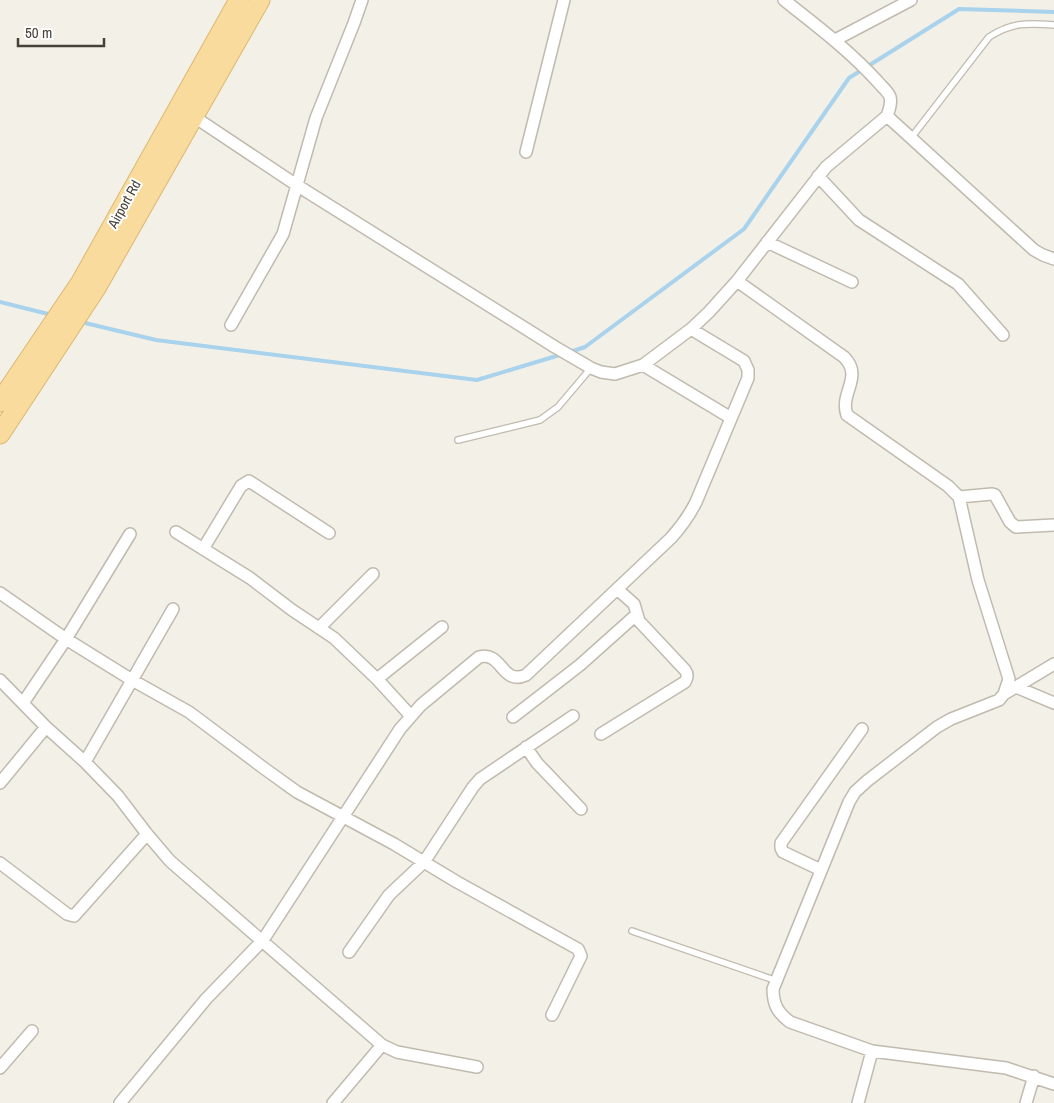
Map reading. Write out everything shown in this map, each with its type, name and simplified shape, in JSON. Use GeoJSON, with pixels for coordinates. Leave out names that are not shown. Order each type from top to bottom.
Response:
{"type":"FeatureCollection","features":[{"type":"Feature","properties":{"kind":"main road","name":"Airport Rd"},"geometry":{"type":"LineString","coordinates":[[0,402],[40,357],[88,285],[186,111],[239,0]]}},
{"type":"Feature","properties":{"kind":"main road"},"geometry":{"type":"LineString","coordinates":[[186,111],[260,0]]}},
{"type":"Feature","properties":{"kind":"main road"},"geometry":{"type":"LineString","coordinates":[[0,434],[40,357]]}},
{"type":"Feature","properties":{"kind":"street"},"geometry":{"type":"LineString","coordinates":[[231,325],[283,234],[316,118],[362,0]]}},
{"type":"Feature","properties":{"kind":"street"},"geometry":{"type":"LineString","coordinates":[[526,152],[564,0]]}},
{"type":"Feature","properties":{"kind":"street"},"geometry":{"type":"LineString","coordinates":[[186,111],[298,186],[575,359],[591,368],[615,374],[642,365],[690,330],[737,281],[826,167],[887,116],[891,105],[888,93],[835,40],[784,0]]}},
{"type":"Feature","properties":{"kind":"street"},"geometry":{"type":"LineString","coordinates":[[835,40],[911,0]]}},
{"type":"Feature","properties":{"kind":"street"},"geometry":{"type":"LineString","coordinates":[[887,116],[1034,250],[1043,256],[1054,259]]}},
{"type":"Feature","properties":{"kind":"street"},"geometry":{"type":"LineString","coordinates":[[818,176],[859,220],[958,284],[1003,335]]}},
{"type":"Feature","properties":{"kind":"street"},"geometry":{"type":"LineString","coordinates":[[767,242],[852,282]]}},
{"type":"Feature","properties":{"kind":"street"},"geometry":{"type":"LineString","coordinates":[[737,281],[844,357],[850,363],[853,375],[845,400],[845,408],[848,415],[948,486],[959,497],[978,580],[1007,670],[1008,685],[1004,694]]}},
{"type":"Feature","properties":{"kind":"street"},"geometry":{"type":"LineString","coordinates":[[120,1103],[206,999],[263,940],[410,715],[420,704],[479,657],[488,655],[493,658],[513,678],[520,678],[526,675],[671,538],[690,514],[748,378],[747,364],[744,361],[690,330]]}},
{"type":"Feature","properties":{"kind":"street"},"geometry":{"type":"LineString","coordinates":[[642,365],[731,418]]}},
{"type":"Feature","properties":{"kind":"street"},"geometry":{"type":"LineString","coordinates":[[203,549],[241,486],[249,481],[329,533]]}},
{"type":"Feature","properties":{"kind":"street"},"geometry":{"type":"LineString","coordinates":[[959,497],[992,494],[995,495],[1010,522],[1016,527],[1054,526]]}},
{"type":"Feature","properties":{"kind":"street"},"geometry":{"type":"LineString","coordinates":[[176,532],[250,578],[341,644],[410,715]]}},
{"type":"Feature","properties":{"kind":"street"},"geometry":{"type":"LineString","coordinates":[[23,703],[66,639],[130,534]]}},
{"type":"Feature","properties":{"kind":"street"},"geometry":{"type":"LineString","coordinates":[[319,628],[372,574]]}},
{"type":"Feature","properties":{"kind":"street"},"geometry":{"type":"LineString","coordinates":[[601,734],[687,679],[685,670],[639,621],[634,604],[617,589]]}},
{"type":"Feature","properties":{"kind":"street"},"geometry":{"type":"LineString","coordinates":[[0,593],[66,639],[132,680],[189,712],[284,783],[578,949],[580,956],[552,1015]]}},
{"type":"Feature","properties":{"kind":"street"},"geometry":{"type":"LineString","coordinates":[[85,762],[174,609]]}},
{"type":"Feature","properties":{"kind":"street"},"geometry":{"type":"LineString","coordinates":[[513,717],[580,665],[636,614]]}},
{"type":"Feature","properties":{"kind":"street"},"geometry":{"type":"LineString","coordinates":[[377,679],[442,628]]}},
{"type":"Feature","properties":{"kind":"street"},"geometry":{"type":"LineString","coordinates":[[1054,664],[1004,694],[998,700],[951,719],[937,727],[855,792],[849,802],[773,990],[775,1008],[790,1022],[872,1052],[1006,1068],[1054,1084]]}},
{"type":"Feature","properties":{"kind":"street"},"geometry":{"type":"LineString","coordinates":[[0,680],[118,796],[146,834],[183,872],[382,1045],[397,1052],[477,1067]]}},
{"type":"Feature","properties":{"kind":"street"},"geometry":{"type":"LineString","coordinates":[[1016,687],[1054,703]]}},
{"type":"Feature","properties":{"kind":"street"},"geometry":{"type":"LineString","coordinates":[[349,952],[390,896],[424,862],[480,779],[573,716]]}},
{"type":"Feature","properties":{"kind":"street"},"geometry":{"type":"LineString","coordinates":[[0,782],[46,727]]}},
{"type":"Feature","properties":{"kind":"street"},"geometry":{"type":"LineString","coordinates":[[821,870],[783,852],[781,843],[862,729]]}},
{"type":"Feature","properties":{"kind":"street"},"geometry":{"type":"LineString","coordinates":[[526,747],[537,763],[581,809]]}},
{"type":"Feature","properties":{"kind":"street"},"geometry":{"type":"LineString","coordinates":[[0,862],[67,914],[74,916],[146,834]]}},
{"type":"Feature","properties":{"kind":"street"},"geometry":{"type":"LineString","coordinates":[[0,1068],[32,1031]]}},
{"type":"Feature","properties":{"kind":"street"},"geometry":{"type":"LineString","coordinates":[[333,1103],[382,1045]]}},
{"type":"Feature","properties":{"kind":"street"},"geometry":{"type":"LineString","coordinates":[[858,1103],[872,1052]]}},
{"type":"Feature","properties":{"kind":"street"},"geometry":{"type":"LineString","coordinates":[[1026,1103],[1034,1076]]}},
{"type":"Feature","properties":{"kind":"lane"},"geometry":{"type":"LineString","coordinates":[[911,138],[989,37],[1014,25],[1030,23],[1054,25]]}},
{"type":"Feature","properties":{"kind":"lane"},"geometry":{"type":"LineString","coordinates":[[458,440],[540,420],[558,407],[591,368]]}},
{"type":"Feature","properties":{"kind":"lane"},"geometry":{"type":"LineString","coordinates":[[632,930],[777,981]]}},
{"type":"Feature","properties":{"kind":"waterway"},"geometry":{"type":"LineString","coordinates":[[570,352],[585,347],[744,229],[849,78],[959,9],[1054,12]]}},
{"type":"Feature","properties":{"kind":"waterway"},"geometry":{"type":"LineString","coordinates":[[0,302],[52,315]]}},
{"type":"Feature","properties":{"kind":"waterway"},"geometry":{"type":"LineString","coordinates":[[81,322],[156,340],[477,380],[563,354]]}}]}
